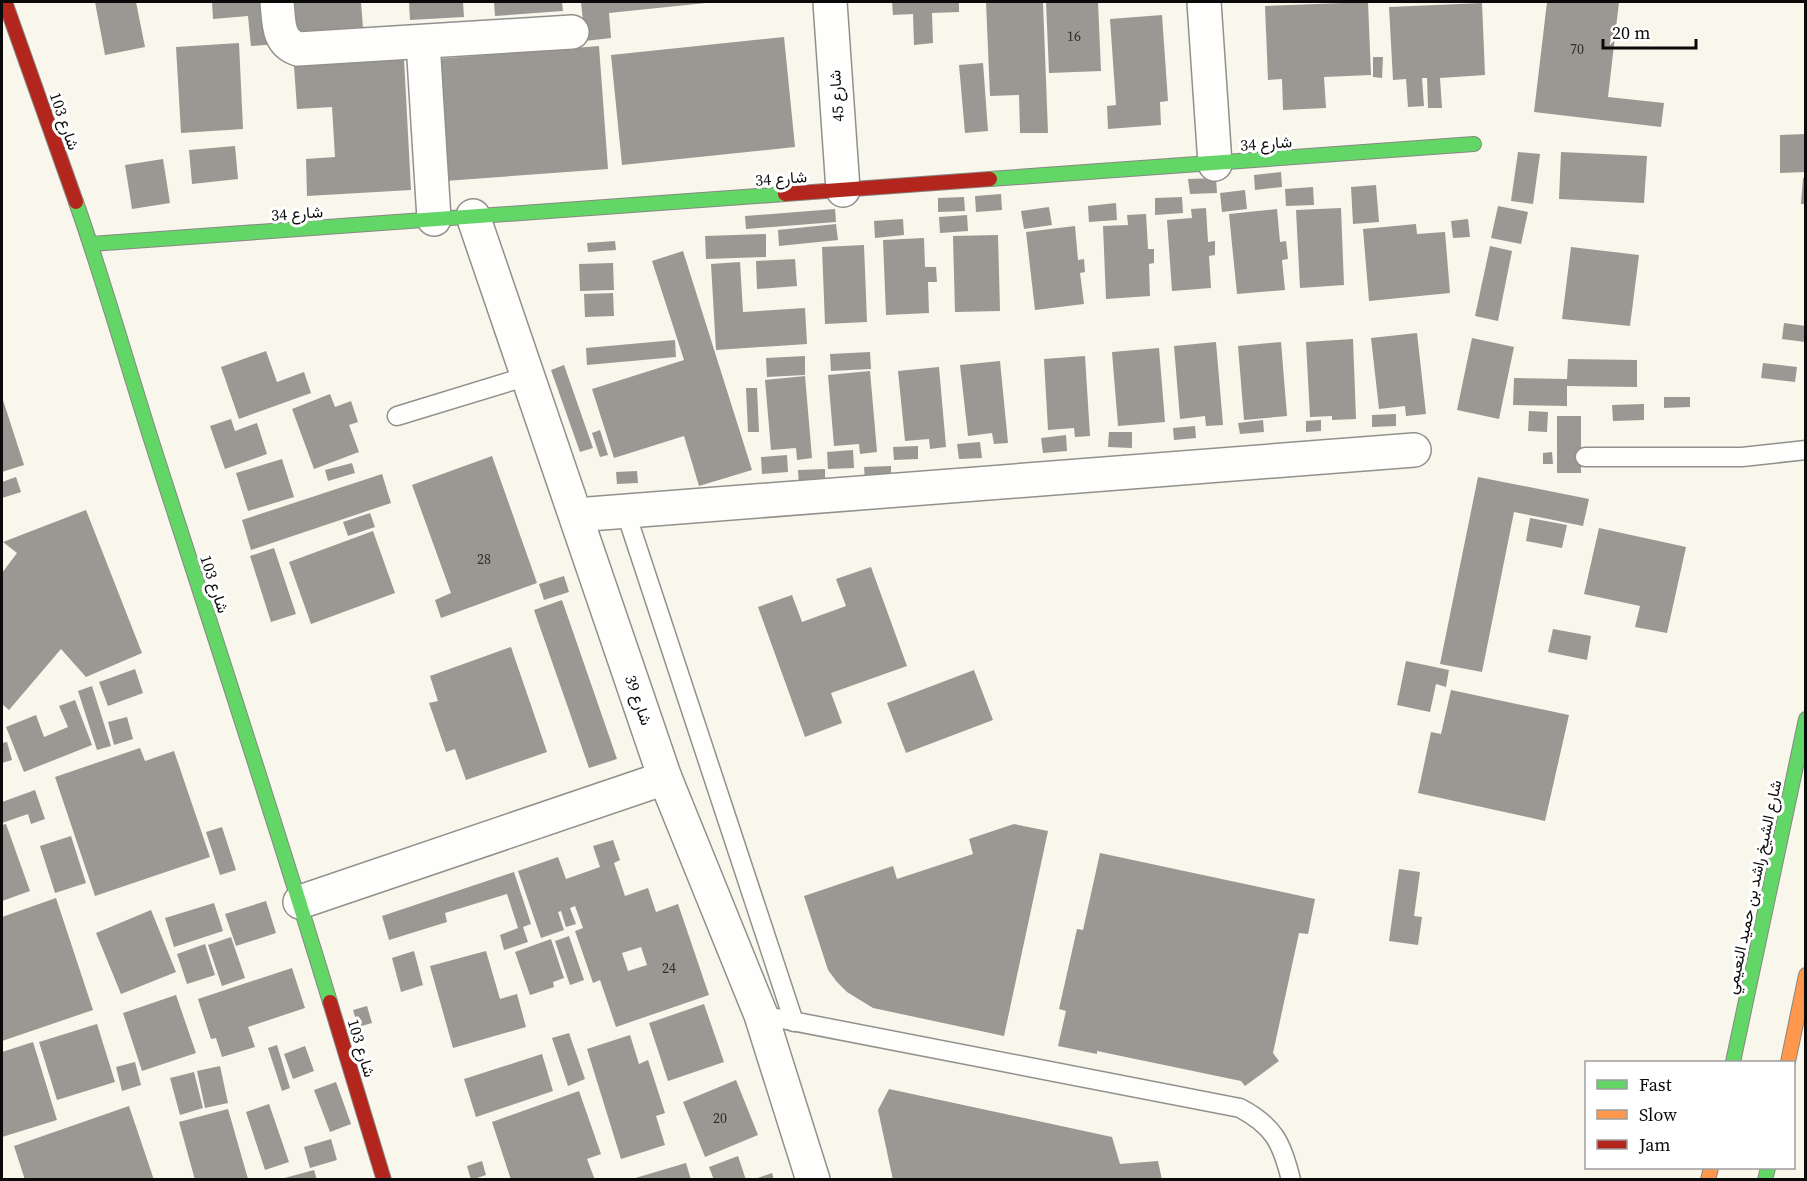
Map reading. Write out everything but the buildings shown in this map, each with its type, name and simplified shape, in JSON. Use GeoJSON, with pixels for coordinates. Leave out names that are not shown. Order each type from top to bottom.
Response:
{"type":"FeatureCollection","features":[{"type":"Feature","properties":{"kind":"street","name":"شارع 103"},"geometry":{"type":"LineString","coordinates":[[5,2],[91,244],[142,412],[300,902],[384,1179]]}},
{"type":"Feature","properties":{"kind":"street"},"geometry":{"type":"LineString","coordinates":[[277,2],[281,34],[291,47],[298,50],[572,32]]}},
{"type":"Feature","properties":{"kind":"street","name":"شارع 45"},"geometry":{"type":"LineString","coordinates":[[830,2],[843,190]]}},
{"type":"Feature","properties":{"kind":"street"},"geometry":{"type":"LineString","coordinates":[[1204,2],[1215,164]]}},
{"type":"Feature","properties":{"kind":"street"},"geometry":{"type":"LineString","coordinates":[[423,42],[434,219]]}},
{"type":"Feature","properties":{"kind":"street","name":"شارع 34"},"geometry":{"type":"LineString","coordinates":[[91,244],[1474,144]]}},
{"type":"Feature","properties":{"kind":"street","name":"شارع 39"},"geometry":{"type":"LineString","coordinates":[[473,216],[665,778],[761,1015],[813,1179]]}},
{"type":"Feature","properties":{"kind":"street"},"geometry":{"type":"LineString","coordinates":[[576,515],[626,513],[1414,450]]}},
{"type":"Feature","properties":{"kind":"street","name":"شارع الشيخ راشد بن حميد النعيمي"},"geometry":{"type":"LineString","coordinates":[[1733,1061],[1806,719]]}},
{"type":"Feature","properties":{"kind":"street"},"geometry":{"type":"LineString","coordinates":[[300,902],[665,778]]}},
{"type":"Feature","properties":{"kind":"street"},"geometry":{"type":"LineString","coordinates":[[1788,1061],[1806,975]]}},
{"type":"Feature","properties":{"kind":"lane"},"geometry":{"type":"LineString","coordinates":[[397,416],[528,376]]}},
{"type":"Feature","properties":{"kind":"lane"},"geometry":{"type":"LineString","coordinates":[[1585,457],[1742,457],[1806,450]]}},
{"type":"Feature","properties":{"kind":"lane"},"geometry":{"type":"LineString","coordinates":[[626,513],[794,1022]]}},
{"type":"Feature","properties":{"kind":"lane"},"geometry":{"type":"LineString","coordinates":[[761,1015],[1240,1108],[1270,1128],[1280,1143],[1291,1179]]}},
{"type":"Feature","properties":{"kind":"traffic: fast"},"geometry":{"type":"LineString","coordinates":[[990,179],[1474,144]]}},
{"type":"Feature","properties":{"kind":"traffic: fast"},"geometry":{"type":"LineString","coordinates":[[91,244],[785,194]]}},
{"type":"Feature","properties":{"kind":"traffic: fast"},"geometry":{"type":"LineString","coordinates":[[76,202],[330,1002]]}},
{"type":"Feature","properties":{"kind":"traffic: fast"},"geometry":{"type":"LineString","coordinates":[[1733,1061],[1806,719]]}},
{"type":"Feature","properties":{"kind":"traffic: fast"},"geometry":{"type":"LineString","coordinates":[[1765,1180],[1768,1169]]}},
{"type":"Feature","properties":{"kind":"traffic: slow"},"geometry":{"type":"LineString","coordinates":[[1788,1061],[1806,975]]}},
{"type":"Feature","properties":{"kind":"traffic: slow"},"geometry":{"type":"LineString","coordinates":[[1708,1180],[1711,1169]]}},
{"type":"Feature","properties":{"kind":"traffic: jam"},"geometry":{"type":"LineString","coordinates":[[5,2],[76,202]]}},
{"type":"Feature","properties":{"kind":"traffic: jam"},"geometry":{"type":"LineString","coordinates":[[785,194],[990,179]]}},
{"type":"Feature","properties":{"kind":"traffic: jam"},"geometry":{"type":"LineString","coordinates":[[330,1002],[384,1180]]}}]}
